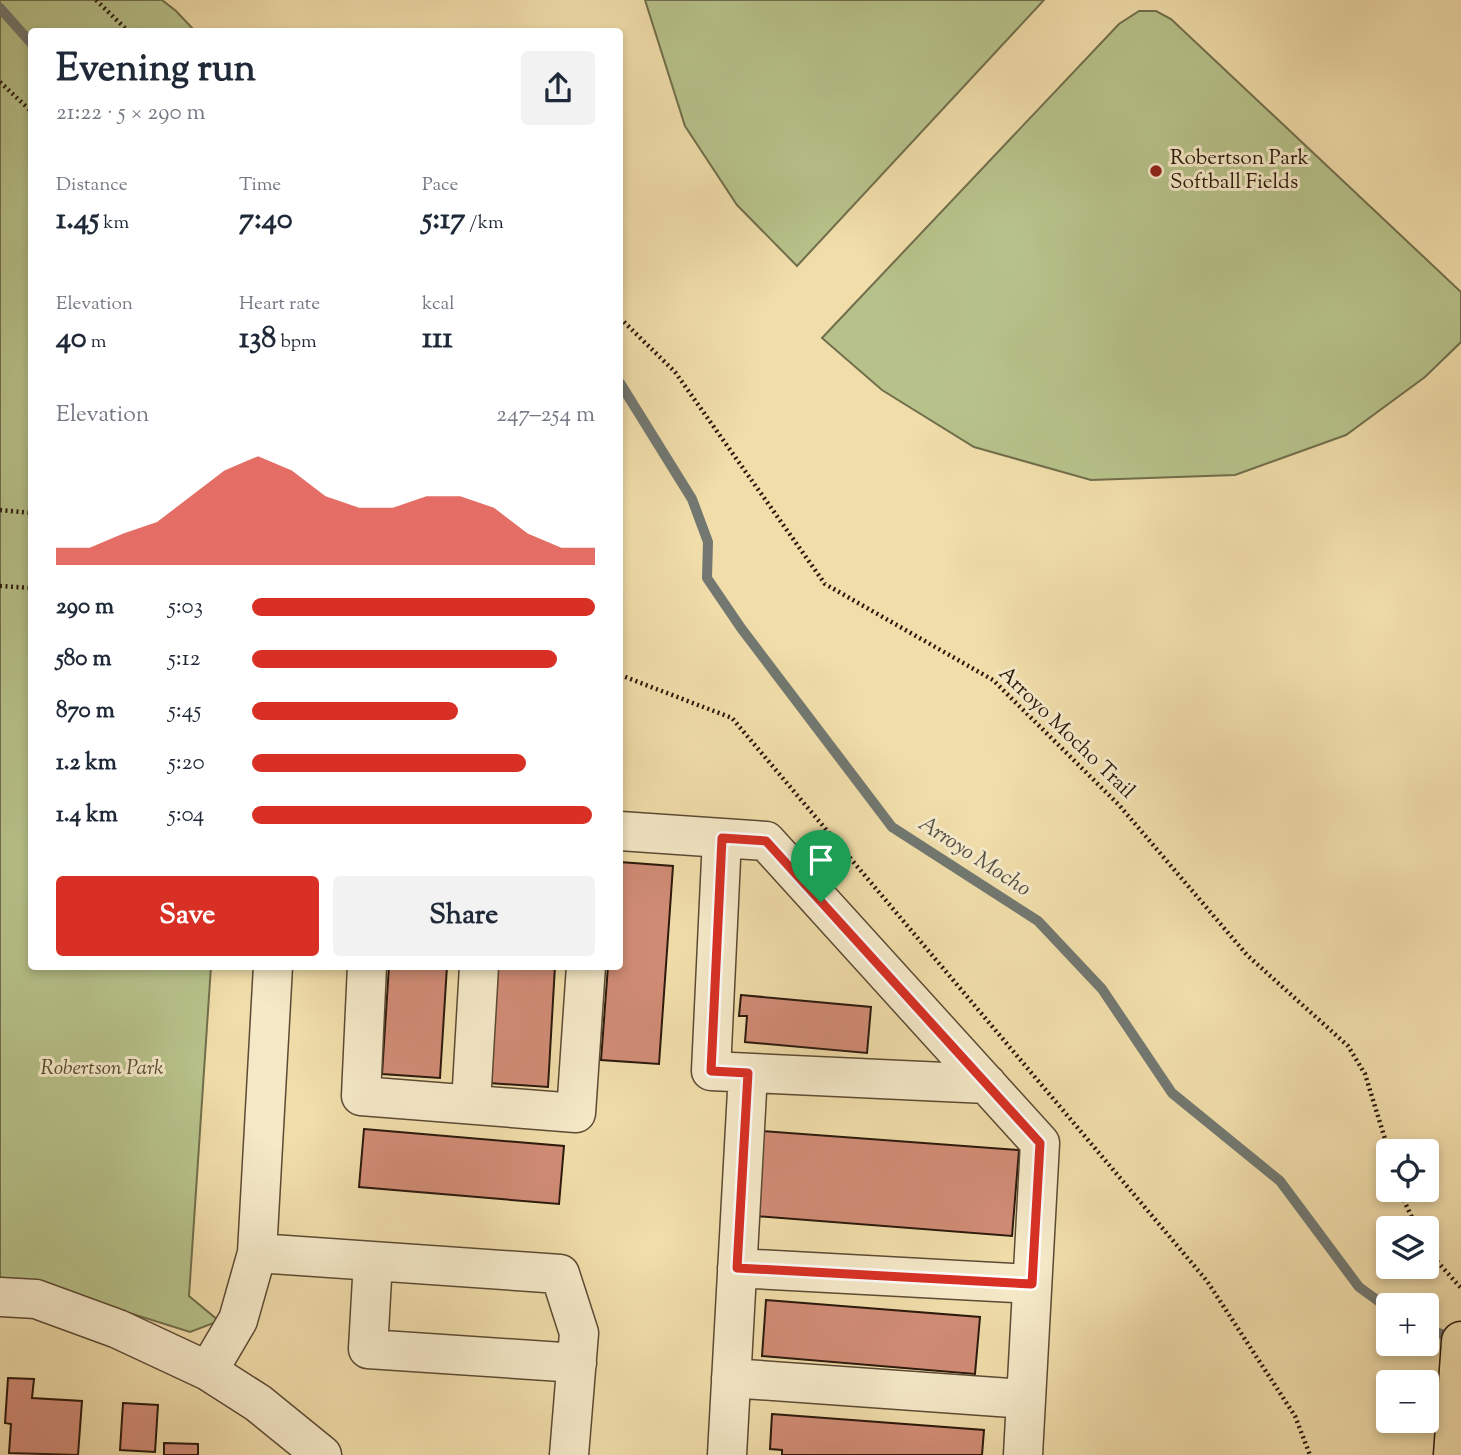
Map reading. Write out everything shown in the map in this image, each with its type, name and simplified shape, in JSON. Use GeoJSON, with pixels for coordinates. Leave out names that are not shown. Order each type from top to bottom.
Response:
{"type":"FeatureCollection","features":[{"type":"Feature","properties":{"kind":"main road"},"geometry":{"type":"LineString","coordinates":[[1454,1446],[1461,1341]]}},
{"type":"Feature","properties":{"kind":"street"},"geometry":{"type":"LineString","coordinates":[[623,831],[766,841],[1040,1143],[1023,1455]]}},
{"type":"Feature","properties":{"kind":"street"},"geometry":{"type":"LineString","coordinates":[[722,838],[711,1071],[987,1084]]}},
{"type":"Feature","properties":{"kind":"street"},"geometry":{"type":"LineString","coordinates":[[208,1371],[238,1320],[257,1253],[273,970]]}},
{"type":"Feature","properties":{"kind":"street"},"geometry":{"type":"LineString","coordinates":[[367,970],[362,1096],[576,1112],[586,970]]}},
{"type":"Feature","properties":{"kind":"street"},"geometry":{"type":"LineString","coordinates":[[471,1104],[479,970]]}},
{"type":"Feature","properties":{"kind":"street"},"geometry":{"type":"LineString","coordinates":[[727,1455],[748,1073]]}},
{"type":"Feature","properties":{"kind":"street"},"geometry":{"type":"LineString","coordinates":[[257,1253],[560,1274],[579,1333],[569,1455]]}},
{"type":"Feature","properties":{"kind":"street"},"geometry":{"type":"LineString","coordinates":[[373,1261],[368,1349],[577,1363]]}},
{"type":"Feature","properties":{"kind":"street"},"geometry":{"type":"LineString","coordinates":[[737,1268],[1032,1284]]}},
{"type":"Feature","properties":{"kind":"street"},"geometry":{"type":"LineString","coordinates":[[0,1297],[36,1299],[118,1329],[208,1371],[258,1404],[322,1455]]}},
{"type":"Feature","properties":{"kind":"street"},"geometry":{"type":"LineString","coordinates":[[731,1378],[1026,1399]]}},
{"type":"Feature","properties":{"kind":"path"},"geometry":{"type":"LineString","coordinates":[[96,0],[124,28]]}},
{"type":"Feature","properties":{"kind":"path"},"geometry":{"type":"LineString","coordinates":[[0,82],[28,108]]}},
{"type":"Feature","properties":{"kind":"path","name":"Arroyo Mocho Trail"},"geometry":{"type":"LineString","coordinates":[[623,321],[675,373],[825,584],[993,680],[1119,805],[1247,955],[1348,1046],[1365,1073],[1385,1139]]}},
{"type":"Feature","properties":{"kind":"path"},"geometry":{"type":"LineString","coordinates":[[0,510],[28,513]]}},
{"type":"Feature","properties":{"kind":"path"},"geometry":{"type":"LineString","coordinates":[[0,586],[28,588]]}},
{"type":"Feature","properties":{"kind":"path"},"geometry":{"type":"LineString","coordinates":[[1439,1263],[1461,1288]]}},
{"type":"Feature","properties":{"kind":"green space","name":"Robertson Park"},"geometry":{"type":"Polygon","coordinates":[[[0,0],[162,0],[192,28],[28,28],[28,970],[211,970],[189,1296],[219,1321],[190,1332],[37,1284],[0,1281],[0,0]]]}},
{"type":"Feature","properties":{"kind":"green space"},"geometry":{"type":"Polygon","coordinates":[[[645,0],[1044,0],[797,266],[737,205],[685,126],[645,0]]]}},
{"type":"Feature","properties":{"kind":"green space","name":"Robertson Park Softball Fields"},"geometry":{"type":"Polygon","coordinates":[[[1139,11],[1156,11],[1171,19],[1461,292],[1461,342],[1425,377],[1346,435],[1235,475],[1091,480],[974,447],[882,390],[822,338],[1119,24],[1139,11]]]}},
{"type":"Feature","properties":{"kind":"building"},"geometry":{"type":"Polygon","coordinates":[[[623,862],[673,866],[659,1064],[601,1060],[608,970],[623,970],[623,862]]]}},
{"type":"Feature","properties":{"kind":"building"},"geometry":{"type":"Polygon","coordinates":[[[389,970],[447,970],[440,1078],[382,1074],[389,970]]]}},
{"type":"Feature","properties":{"kind":"building"},"geometry":{"type":"Polygon","coordinates":[[[497,970],[555,970],[548,1087],[489,1083],[497,970]]]}},
{"type":"Feature","properties":{"kind":"building"},"geometry":{"type":"Polygon","coordinates":[[[741,995],[871,1007],[867,1053],[745,1042],[747,1016],[739,1016],[741,995]]]}},
{"type":"Feature","properties":{"kind":"building"},"geometry":{"type":"Polygon","coordinates":[[[364,1129],[564,1146],[559,1204],[359,1187],[364,1129]]]}},
{"type":"Feature","properties":{"kind":"building"},"geometry":{"type":"Polygon","coordinates":[[[761,1131],[1019,1150],[1012,1236],[755,1216],[761,1131]]]}},
{"type":"Feature","properties":{"kind":"building"},"geometry":{"type":"Polygon","coordinates":[[[766,1300],[980,1317],[975,1374],[762,1356],[766,1300]]]}},
{"type":"Feature","properties":{"kind":"building"},"geometry":{"type":"Polygon","coordinates":[[[8,1378],[34,1379],[32,1398],[82,1401],[78,1455],[9,1453],[11,1424],[5,1423],[8,1378]]]}},
{"type":"Feature","properties":{"kind":"building"},"geometry":{"type":"Polygon","coordinates":[[[123,1403],[158,1405],[155,1452],[120,1450],[123,1403]]]}},
{"type":"Feature","properties":{"kind":"building"},"geometry":{"type":"Polygon","coordinates":[[[772,1414],[984,1430],[982,1455],[782,1455],[782,1450],[770,1449],[772,1414]]]}},
{"type":"Feature","properties":{"kind":"building"},"geometry":{"type":"Polygon","coordinates":[[[164,1443],[198,1444],[198,1455],[164,1455],[164,1443]]]}},
{"type":"Feature","properties":{"kind":"waterway","name":"Arroyo Mocho"},"geometry":{"type":"LineString","coordinates":[[0,8],[28,40]]}},
{"type":"Feature","properties":{"kind":"waterway","name":"Arroyo Mocho"},"geometry":{"type":"LineString","coordinates":[[623,388],[692,499],[708,542],[707,578],[741,628],[892,827],[1038,921],[1102,989],[1172,1093],[1280,1181],[1359,1287],[1376,1299]]}},
{"type":"Feature","properties":{"kind":"waterway","name":"Arroyo Mocho"},"geometry":{"type":"LineString","coordinates":[[1439,1333],[1454,1338]]}},
{"type":"Feature","properties":{"kind":"place","name":"Robertson Park Softball Fields"},"geometry":{"type":"Point","coordinates":[1156,171]}},
{"type":"Feature","properties":{"kind":"route"},"geometry":{"type":"LineString","coordinates":[[722,838],[766,841],[821,902],[1040,1143],[1032,1284],[737,1268],[748,1073],[711,1071],[722,838]]}}]}
